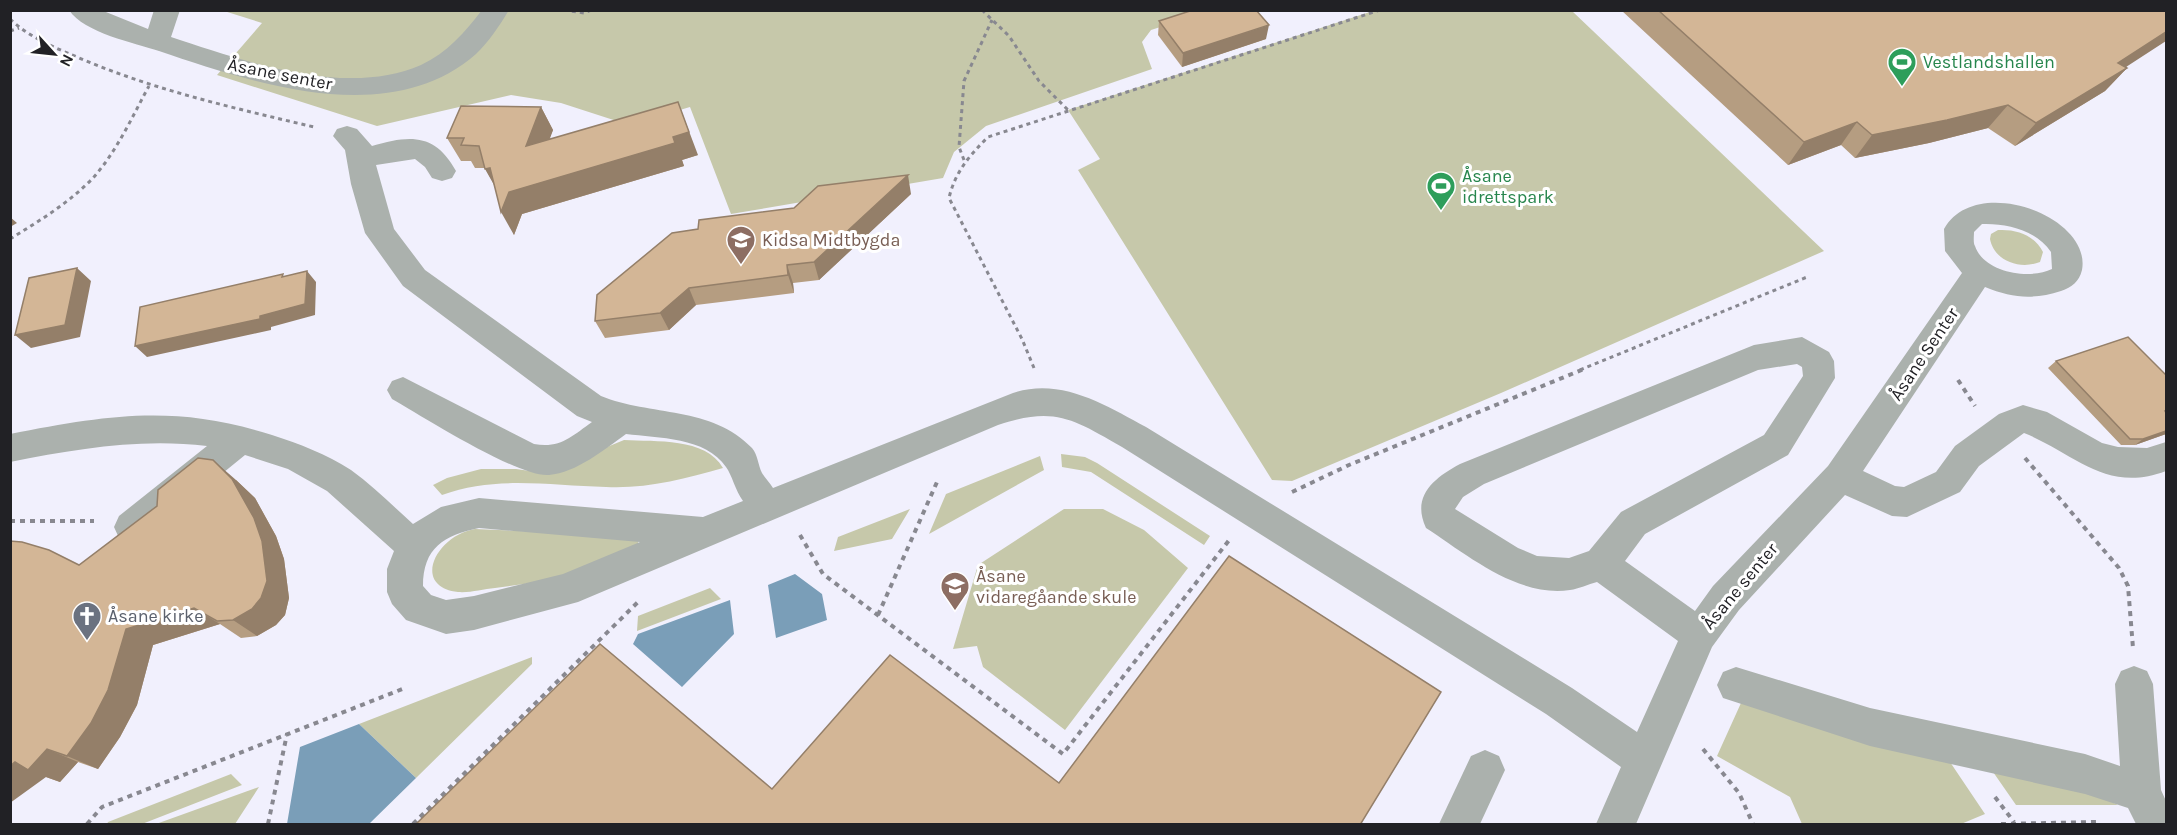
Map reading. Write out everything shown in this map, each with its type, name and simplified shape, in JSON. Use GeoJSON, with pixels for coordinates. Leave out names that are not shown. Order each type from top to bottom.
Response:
{"type":"FeatureCollection","features":[{"type":"Feature","properties":{"kind":"street","name":"Åsane senter"},"geometry":{"type":"LineString","coordinates":[[82,10],[157,41],[258,74],[331,87],[381,86],[420,76],[450,60],[474,42],[496,10]]}},
{"type":"Feature","properties":{"kind":"street"},"geometry":{"type":"LineString","coordinates":[[157,41],[167,10]]}},
{"type":"Feature","properties":{"kind":"street"},"geometry":{"type":"LineString","coordinates":[[442,171],[430,152],[418,148],[353,147],[380,233],[414,278],[589,406],[621,419],[695,430],[716,439],[741,459],[747,479],[766,506]]}},
{"type":"Feature","properties":{"kind":"street","name":"Åsane Senter"},"geometry":{"type":"LineString","coordinates":[[1868,435],[1979,272]]}},
{"type":"Feature","properties":{"kind":"street"},"geometry":{"type":"LineString","coordinates":[[1802,350],[1818,361],[1819,378],[1776,445],[1634,523],[1601,564],[1569,573],[1535,572],[1505,559],[1438,517],[1438,501],[1451,486],[1472,474],[1755,358],[1802,350]]}},
{"type":"Feature","properties":{"kind":"street"},"geometry":{"type":"LineString","coordinates":[[403,390],[528,457],[549,461],[576,451],[621,419]]}},
{"type":"Feature","properties":{"kind":"street"},"geometry":{"type":"LineString","coordinates":[[702,532],[479,513],[443,523],[414,546],[405,569],[405,592],[419,608],[446,617],[474,613],[565,590],[988,416],[1028,402],[1060,403],[1082,410],[1134,437],[1559,701],[1643,759]]}},
{"type":"Feature","properties":{"kind":"street"},"geometry":{"type":"LineString","coordinates":[[1840,476],[1892,501],[1907,502],[1948,482],[1967,456],[2011,424],[2023,419],[2035,422],[2093,454],[2118,462],[2148,464],[2166,456]]}},
{"type":"Feature","properties":{"kind":"street"},"geometry":{"type":"LineString","coordinates":[[10,448],[76,435],[184,427],[214,432],[300,458],[339,482],[414,546]]}},
{"type":"Feature","properties":{"kind":"street","name":"Åsane senter"},"geometry":{"type":"LineString","coordinates":[[1616,825],[1699,635],[1726,598],[1840,476],[1868,435]]}},
{"type":"Feature","properties":{"kind":"street"},"geometry":{"type":"LineString","coordinates":[[130,527],[240,439]]}},
{"type":"Feature","properties":{"kind":"street"},"geometry":{"type":"LineString","coordinates":[[1601,564],[1699,635]]}},
{"type":"Feature","properties":{"kind":"street"},"geometry":{"type":"LineString","coordinates":[[2134,684],[2153,805]]}},
{"type":"Feature","properties":{"kind":"street"},"geometry":{"type":"LineString","coordinates":[[1736,685],[1870,727],[2085,774],[2153,805]]}},
{"type":"Feature","properties":{"kind":"street"},"geometry":{"type":"LineString","coordinates":[[1459,825],[1485,770]]}},
{"type":"Feature","properties":{"kind":"path"},"geometry":{"type":"LineString","coordinates":[[564,10],[584,13],[591,10]]}},
{"type":"Feature","properties":{"kind":"path"},"geometry":{"type":"LineString","coordinates":[[981,10],[1009,36],[1039,81],[1068,110]]}},
{"type":"Feature","properties":{"kind":"path"},"geometry":{"type":"LineString","coordinates":[[1037,377],[1022,339],[949,198],[951,181],[964,160],[988,137],[1380,10]]}},
{"type":"Feature","properties":{"kind":"path"},"geometry":{"type":"LineString","coordinates":[[10,19],[19,28],[94,65],[149,86],[353,147]]}},
{"type":"Feature","properties":{"kind":"path"},"geometry":{"type":"LineString","coordinates":[[964,160],[959,147],[964,81],[992,20]]}},
{"type":"Feature","properties":{"kind":"path"},"geometry":{"type":"LineString","coordinates":[[10,31],[19,28]]}},
{"type":"Feature","properties":{"kind":"path"},"geometry":{"type":"LineString","coordinates":[[10,238],[59,207],[101,169],[118,144],[149,86]]}},
{"type":"Feature","properties":{"kind":"path"},"geometry":{"type":"LineString","coordinates":[[1283,496],[1349,465],[1807,277]]}},
{"type":"Feature","properties":{"kind":"path"},"geometry":{"type":"LineString","coordinates":[[1958,380],[1983,422],[1996,437],[2035,468],[2119,568],[2128,586],[2134,684]]}},
{"type":"Feature","properties":{"kind":"path"},"geometry":{"type":"LineString","coordinates":[[878,615],[938,482]]}},
{"type":"Feature","properties":{"kind":"path"},"geometry":{"type":"LineString","coordinates":[[10,521],[85,520],[130,527]]}},
{"type":"Feature","properties":{"kind":"path"},"geometry":{"type":"LineString","coordinates":[[800,535],[823,574],[1063,754],[1233,536]]}},
{"type":"Feature","properties":{"kind":"path"},"geometry":{"type":"LineString","coordinates":[[412,825],[645,595]]}},
{"type":"Feature","properties":{"kind":"path"},"geometry":{"type":"LineString","coordinates":[[87,825],[102,807],[405,688]]}},
{"type":"Feature","properties":{"kind":"path"},"geometry":{"type":"LineString","coordinates":[[268,825],[287,733]]}},
{"type":"Feature","properties":{"kind":"path"},"geometry":{"type":"LineString","coordinates":[[1703,749],[1723,770],[1747,802],[1753,825]]}},
{"type":"Feature","properties":{"kind":"path"},"geometry":{"type":"LineString","coordinates":[[2001,825],[2153,805]]}},
{"type":"Feature","properties":{"kind":"green space","name":"Åsane idrettspark"},"geometry":{"type":"Polygon","coordinates":[[[1376,10],[1572,11],[1824,251],[1501,393],[1292,481],[1272,480],[1078,170],[1100,159],[1068,110],[1376,10]]]}},
{"type":"Feature","properties":{"kind":"green space"},"geometry":{"type":"Polygon","coordinates":[[[224,11],[1210,11],[1151,30],[1142,42],[1152,69],[986,126],[954,152],[943,178],[731,214],[690,107],[629,125],[561,103],[511,95],[377,126],[217,75],[262,23],[224,11]]]}},
{"type":"Feature","properties":{"kind":"green space"},"geometry":{"type":"Polygon","coordinates":[[[1998,230],[2018,232],[2030,237],[2043,252],[2040,262],[2024,265],[2002,258],[1992,247],[1990,239],[1991,234],[1998,230]]]}},
{"type":"Feature","properties":{"kind":"green space"},"geometry":{"type":"Polygon","coordinates":[[[624,440],[679,443],[692,446],[715,458],[723,468],[650,485],[621,487],[503,483],[462,489],[442,495],[433,485],[447,478],[481,469],[516,469],[544,473],[624,440]]]}},
{"type":"Feature","properties":{"kind":"green space"},"geometry":{"type":"Polygon","coordinates":[[[1061,454],[1085,457],[1097,463],[1210,536],[1204,545],[1091,472],[1062,467],[1061,454]]]}},
{"type":"Feature","properties":{"kind":"green space"},"geometry":{"type":"Polygon","coordinates":[[[1040,456],[1044,470],[929,534],[946,494],[1040,456]]]}},
{"type":"Feature","properties":{"kind":"green space"},"geometry":{"type":"Polygon","coordinates":[[[910,509],[892,539],[834,551],[838,537],[910,509]]]}},
{"type":"Feature","properties":{"kind":"green space"},"geometry":{"type":"Polygon","coordinates":[[[1064,509],[1103,509],[1144,530],[1188,568],[1065,730],[983,667],[977,646],[953,649],[978,565],[1064,509]]]}},
{"type":"Feature","properties":{"kind":"green space"},"geometry":{"type":"Polygon","coordinates":[[[475,529],[639,538],[637,549],[553,578],[467,592],[443,588],[435,580],[432,571],[434,560],[440,550],[450,541],[461,533],[475,529]]]}},
{"type":"Feature","properties":{"kind":"green space"},"geometry":{"type":"Polygon","coordinates":[[[710,588],[721,599],[637,631],[638,616],[710,588]]]}},
{"type":"Feature","properties":{"kind":"green space"},"geometry":{"type":"Polygon","coordinates":[[[532,657],[532,664],[416,778],[359,724],[532,657]]]}},
{"type":"Feature","properties":{"kind":"green space"},"geometry":{"type":"Polygon","coordinates":[[[1741,703],[1948,759],[1985,814],[1961,824],[1802,824],[1790,797],[1717,756],[1741,703]]]}},
{"type":"Feature","properties":{"kind":"green space"},"geometry":{"type":"Polygon","coordinates":[[[1991,769],[2092,792],[2118,805],[2016,805],[1991,769]]]}},
{"type":"Feature","properties":{"kind":"green space"},"geometry":{"type":"Polygon","coordinates":[[[231,774],[242,785],[142,824],[107,824],[108,822],[231,774]]]}},
{"type":"Feature","properties":{"kind":"green space"},"geometry":{"type":"Polygon","coordinates":[[[259,787],[235,824],[156,824],[259,787]]]}},
{"type":"Feature","properties":{"kind":"water"},"geometry":{"type":"Polygon","coordinates":[[[795,574],[822,594],[827,620],[776,638],[768,585],[795,574]]]}},
{"type":"Feature","properties":{"kind":"water"},"geometry":{"type":"Polygon","coordinates":[[[730,600],[734,634],[682,687],[633,644],[638,634],[730,600]]]}},
{"type":"Feature","properties":{"kind":"water"},"geometry":{"type":"Polygon","coordinates":[[[359,724],[416,778],[369,824],[287,824],[300,747],[359,724]]]}},
{"type":"Feature","properties":{"kind":"building"},"geometry":{"type":"Polygon","coordinates":[[[1193,10],[1256,10],[1269,25],[1183,53],[1159,21],[1193,10]]]}},
{"type":"Feature","properties":{"kind":"building","name":"Vestlandshallen"},"geometry":{"type":"Polygon","coordinates":[[[1658,10],[2166,10],[2166,32],[2118,63],[2127,68],[2036,123],[2008,105],[1872,135],[1857,122],[1804,142],[1658,10]]]}},
{"type":"Feature","properties":{"kind":"building"},"geometry":{"type":"Polygon","coordinates":[[[678,102],[689,132],[673,137],[675,143],[509,192],[501,212],[490,168],[485,169],[479,146],[461,145],[464,138],[447,138],[461,106],[541,107],[526,146],[678,102]]]}},
{"type":"Feature","properties":{"kind":"building"},"geometry":{"type":"Polygon","coordinates":[[[908,175],[814,262],[787,265],[788,275],[689,288],[660,313],[595,321],[597,295],[672,233],[698,229],[699,220],[794,208],[818,186],[908,175]]]}},
{"type":"Feature","properties":{"kind":"building"},"geometry":{"type":"Polygon","coordinates":[[[77,268],[65,325],[15,335],[29,278],[77,268]]]}},
{"type":"Feature","properties":{"kind":"building"},"geometry":{"type":"Polygon","coordinates":[[[307,271],[305,304],[260,316],[260,319],[135,346],[140,307],[283,274],[282,277],[307,271]]]}},
{"type":"Feature","properties":{"kind":"building"},"geometry":{"type":"Polygon","coordinates":[[[2128,337],[2166,375],[2166,431],[2143,439],[2130,439],[2056,361],[2128,337]]]}},
{"type":"Feature","properties":{"kind":"building","name":"Åsane kirke"},"geometry":{"type":"Polygon","coordinates":[[[198,458],[213,460],[232,479],[254,518],[262,541],[267,581],[261,598],[252,609],[233,620],[217,621],[194,608],[126,629],[108,690],[91,723],[67,756],[47,749],[28,770],[15,762],[10,766],[10,541],[49,550],[79,565],[157,506],[158,490],[198,458]]]}},
{"type":"Feature","properties":{"kind":"building"},"geometry":{"type":"Polygon","coordinates":[[[1229,556],[1441,692],[1360,825],[415,825],[600,644],[772,789],[890,655],[1059,783],[1229,556]]]}},
{"type":"Feature","properties":{"kind":"place","name":"Vestlandshallen"},"geometry":{"type":"Point","coordinates":[1902,88]}},
{"type":"Feature","properties":{"kind":"place","name":"Åsane idrettspark"},"geometry":{"type":"Point","coordinates":[1441,212]}},
{"type":"Feature","properties":{"kind":"place","name":"Kidsa Midtbygda"},"geometry":{"type":"Point","coordinates":[741,266]}},
{"type":"Feature","properties":{"kind":"place","name":"Åsane vidaregåande skule"},"geometry":{"type":"Point","coordinates":[955,612]}},
{"type":"Feature","properties":{"kind":"place","name":"Åsane kirke"},"geometry":{"type":"Point","coordinates":[87,642]}}]}
